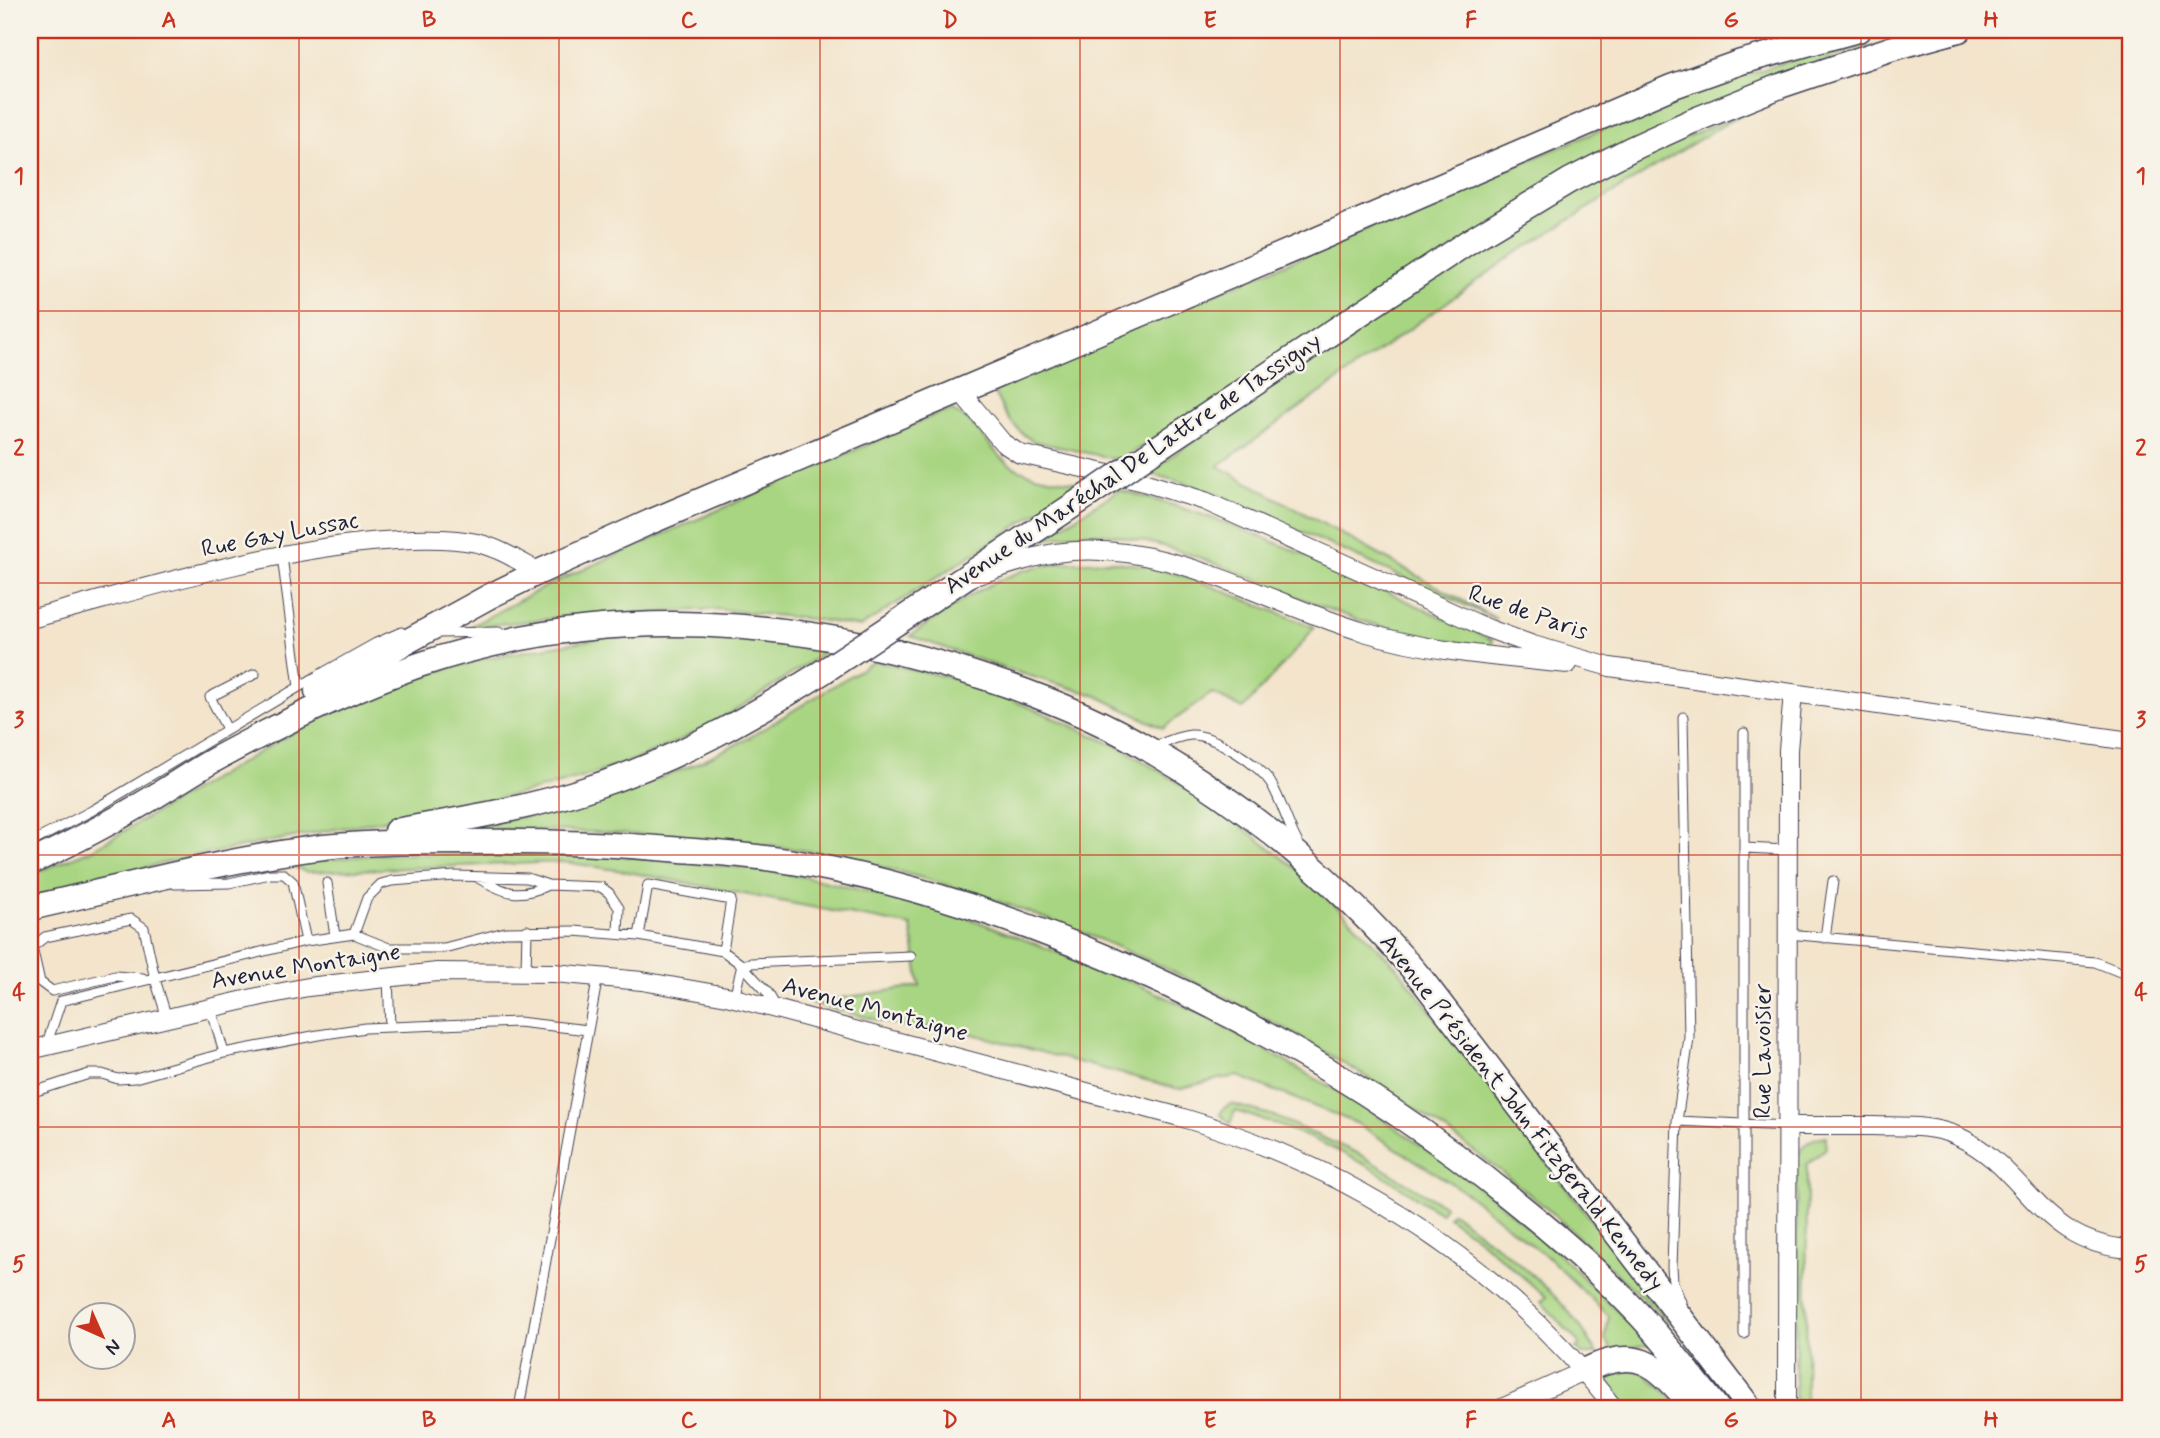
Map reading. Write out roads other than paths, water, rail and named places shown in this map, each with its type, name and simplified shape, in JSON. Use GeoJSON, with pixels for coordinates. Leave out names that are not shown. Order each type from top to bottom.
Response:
{"type":"FeatureCollection","features":[{"type":"Feature","properties":{"kind":"main road"},"geometry":{"type":"LineString","coordinates":[[213,761],[284,711],[490,596],[701,500],[961,392],[1671,87],[1741,62],[1858,30]]}},
{"type":"Feature","properties":{"kind":"main road","name":"Avenue du Maréchal De Lattre de Tassigny"},"geometry":{"type":"LineString","coordinates":[[292,852],[526,805],[590,788],[644,768],[715,736],[824,671],[1426,269],[1569,181],[1671,131],[1760,94],[1860,58],[1959,30]]}},
{"type":"Feature","properties":{"kind":"main road","name":"Avenue Président John Fitzgerald Kennedy"},"geometry":{"type":"LineString","coordinates":[[30,863],[98,829],[213,761],[335,698],[440,658],[488,646],[575,630],[624,625],[693,623],[759,627],[834,638],[942,664],[999,682],[1081,715],[1149,748],[1193,776],[1324,877],[1365,915],[1423,981],[1750,1408]]}},
{"type":"Feature","properties":{"kind":"main road","name":"Avenue Président John Fitzgerald Kennedy"},"geometry":{"type":"LineString","coordinates":[[30,908],[130,885],[326,847],[547,842],[727,854],[807,864],[859,875],[976,908],[1170,985],[1258,1029],[1341,1078],[1439,1143],[1505,1193],[1600,1275],[1647,1323],[1717,1408]]}},
{"type":"Feature","properties":{"kind":"main road"},"geometry":{"type":"LineString","coordinates":[[1584,1371],[1618,1358],[1637,1359],[1662,1372],[1695,1408]]}},
{"type":"Feature","properties":{"kind":"street","name":"Rue de Paris"},"geometry":{"type":"LineString","coordinates":[[961,392],[1003,443],[1020,454],[1140,481],[1205,501],[1511,638],[1610,667],[2130,741]]}},
{"type":"Feature","properties":{"kind":"street","name":"Rue Gay Lussac"},"geometry":{"type":"LineString","coordinates":[[30,619],[282,556],[349,544],[443,539],[490,547],[539,572]]}},
{"type":"Feature","properties":{"kind":"street"},"geometry":{"type":"LineString","coordinates":[[954,583],[1049,554],[1091,550],[1126,553],[1164,560],[1203,572],[1333,622],[1402,642],[1506,658],[1610,667]]}},
{"type":"Feature","properties":{"kind":"street","name":"Rue Lavoisier"},"geometry":{"type":"LineString","coordinates":[[1787,1408],[1788,750],[1793,693]]}},
{"type":"Feature","properties":{"kind":"street","name":"Avenue Montaigne"},"geometry":{"type":"LineString","coordinates":[[38,1048],[308,987],[437,972],[526,972],[598,976],[676,986],[734,998],[1222,1129],[1298,1160],[1366,1194],[1436,1238],[1511,1298],[1584,1371],[1614,1408]]}},
{"type":"Feature","properties":{"kind":"street"},"geometry":{"type":"LineString","coordinates":[[1788,1126],[1922,1127],[1945,1131],[1984,1151],[2045,1213],[2070,1233],[2099,1244],[2130,1250]]}},
{"type":"Feature","properties":{"kind":"street"},"geometry":{"type":"LineString","coordinates":[[1502,1408],[1584,1371]]}},
{"type":"Feature","properties":{"kind":"lane"},"geometry":{"type":"LineString","coordinates":[[282,556],[299,687]]}},
{"type":"Feature","properties":{"kind":"lane"},"geometry":{"type":"LineString","coordinates":[[30,843],[87,814],[227,729],[388,638],[490,596]]}},
{"type":"Feature","properties":{"kind":"lane"},"geometry":{"type":"LineString","coordinates":[[388,638],[420,634],[575,630]]}},
{"type":"Feature","properties":{"kind":"lane"},"geometry":{"type":"LineString","coordinates":[[227,729],[210,696],[255,674]]}},
{"type":"Feature","properties":{"kind":"lane"},"geometry":{"type":"LineString","coordinates":[[1682,717],[1689,1038],[1677,1121],[1672,1267],[1677,1293],[1697,1339]]}},
{"type":"Feature","properties":{"kind":"lane"},"geometry":{"type":"LineString","coordinates":[[1744,733],[1744,1334]]}},
{"type":"Feature","properties":{"kind":"lane"},"geometry":{"type":"LineString","coordinates":[[1149,748],[1181,737],[1201,736],[1256,766],[1272,784],[1298,844],[1324,877]]}},
{"type":"Feature","properties":{"kind":"lane"},"geometry":{"type":"LineString","coordinates":[[1744,848],[1788,850]]}},
{"type":"Feature","properties":{"kind":"lane"},"geometry":{"type":"LineString","coordinates":[[130,885],[229,883],[270,874],[284,874],[293,882],[306,942]]}},
{"type":"Feature","properties":{"kind":"lane"},"geometry":{"type":"LineString","coordinates":[[354,934],[367,898],[381,884],[449,876],[527,878],[548,885],[597,886],[606,890],[619,908],[618,934]]}},
{"type":"Feature","properties":{"kind":"lane"},"geometry":{"type":"LineString","coordinates":[[475,877],[508,893],[526,893],[548,885]]}},
{"type":"Feature","properties":{"kind":"lane"},"geometry":{"type":"LineString","coordinates":[[1825,938],[1833,881]]}},
{"type":"Feature","properties":{"kind":"lane"},"geometry":{"type":"LineString","coordinates":[[327,883],[335,936]]}},
{"type":"Feature","properties":{"kind":"lane"},"geometry":{"type":"LineString","coordinates":[[639,936],[648,885],[731,900],[723,951]]}},
{"type":"Feature","properties":{"kind":"lane"},"geometry":{"type":"LineString","coordinates":[[155,979],[115,976],[52,991],[40,982],[32,947],[45,937],[131,919],[144,928],[167,1018]]}},
{"type":"Feature","properties":{"kind":"lane"},"geometry":{"type":"LineString","coordinates":[[526,972],[527,930]]}},
{"type":"Feature","properties":{"kind":"lane"},"geometry":{"type":"LineString","coordinates":[[38,1048],[61,1000],[306,942],[354,934],[389,948],[444,948],[496,933],[527,930],[639,936],[723,951],[743,965],[768,993],[777,1009]]}},
{"type":"Feature","properties":{"kind":"lane"},"geometry":{"type":"LineString","coordinates":[[1788,934],[2095,962],[2130,976]]}},
{"type":"Feature","properties":{"kind":"lane"},"geometry":{"type":"LineString","coordinates":[[743,965],[911,956]]}},
{"type":"Feature","properties":{"kind":"lane"},"geometry":{"type":"LineString","coordinates":[[734,998],[743,965]]}},
{"type":"Feature","properties":{"kind":"lane"},"geometry":{"type":"LineString","coordinates":[[519,1408],[598,976]]}},
{"type":"Feature","properties":{"kind":"lane"},"geometry":{"type":"LineString","coordinates":[[388,977],[390,1027]]}},
{"type":"Feature","properties":{"kind":"lane"},"geometry":{"type":"LineString","coordinates":[[206,1009],[214,1018],[224,1053]]}},
{"type":"Feature","properties":{"kind":"lane"},"geometry":{"type":"LineString","coordinates":[[30,1093],[95,1073],[118,1079],[135,1078],[224,1053],[318,1035],[390,1027],[518,1022],[589,1030]]}},
{"type":"Feature","properties":{"kind":"lane"},"geometry":{"type":"LineString","coordinates":[[1677,1121],[1788,1126]]}}]}
